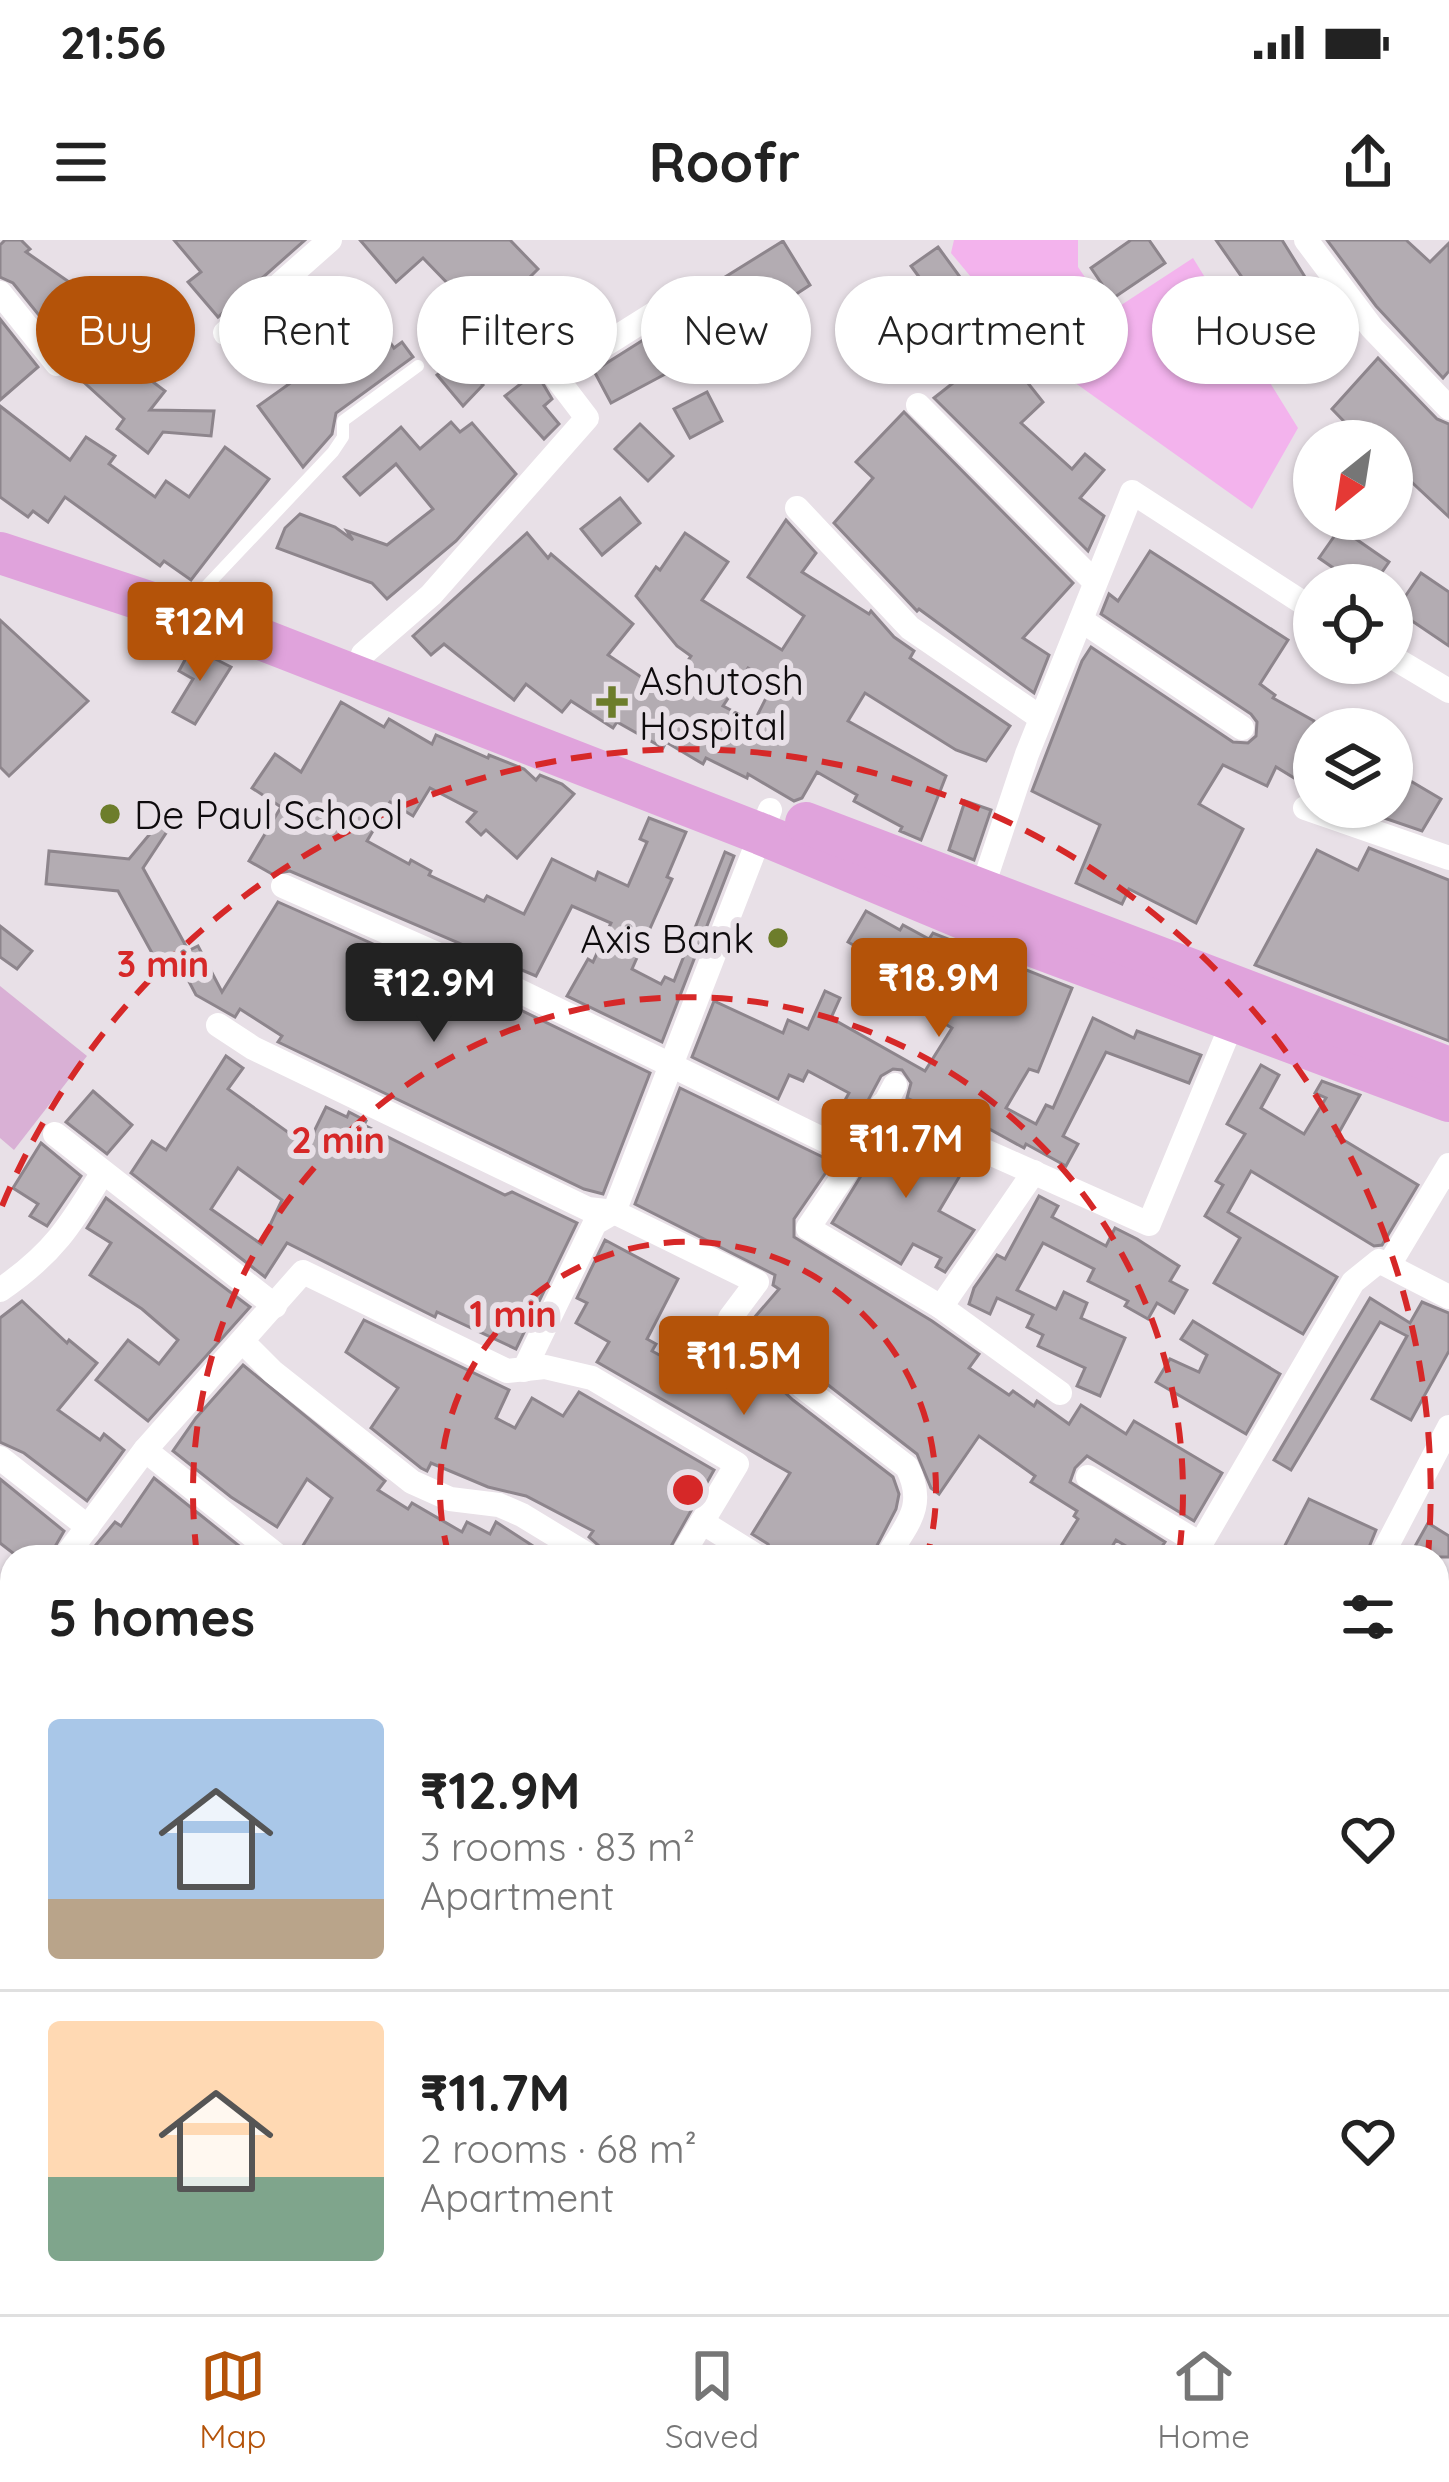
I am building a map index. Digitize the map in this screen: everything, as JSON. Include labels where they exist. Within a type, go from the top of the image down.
[{"type":"highway","points":[[0,525],[198,595],[262,628],[766,822],[982,889],[1449,1068]]},
{"type":"highway","points":[[0,553],[363,654],[766,822],[1003,935],[1449,1102]]},
{"type":"street","points":[[289,276],[330,240]]},
{"type":"street","points":[[1306,240],[1372,328],[1449,408]]},
{"type":"street","points":[[0,293],[36,338]]},
{"type":"street","points":[[363,654],[431,596],[587,418],[555,376],[641,322]]},
{"type":"street","points":[[918,405],[1094,581]]},
{"type":"street","points":[[982,889],[1041,718],[1132,492],[1293,596]]},
{"type":"street","points":[[797,508],[910,628],[1041,718]]},
{"type":"street","points":[[1081,620],[1242,728]]},
{"type":"street","points":[[1413,670],[1449,691]]},
{"type":"street","points":[[524,1370],[595,1223],[614,1212],[766,822]]},
{"type":"street","points":[[1363,828],[1449,858]]},
{"type":"street","points":[[283,886],[471,968],[857,1156]]},
{"type":"street","points":[[1060,1393],[941,1307],[808,1228],[857,1156],[889,1095],[1034,1172],[1149,1224],[1233,1021]]},
{"type":"street","points":[[218,1024],[253,1048],[589,1209],[614,1212],[758,1282],[730,1318],[803,1387],[908,1467],[917,1486],[915,1510],[894,1545]]},
{"type":"street","points":[[56,1134],[275,1306]]},
{"type":"street","points":[[1389,1265],[1449,1165]]},
{"type":"street","points":[[0,1290],[40,1263],[103,1172]]},
{"type":"street","points":[[941,1307],[1034,1172]]},
{"type":"street","points":[[1200,1545],[1353,1282],[1379,1262],[1449,1297]]},
{"type":"street","points":[[74,1545],[145,1450],[303,1272],[507,1371],[545,1367],[592,1378],[737,1464],[688,1545]]},
{"type":"street","points":[[243,1342],[273,1372],[412,1482],[450,1498],[499,1505],[571,1545]]},
{"type":"street","points":[[1387,1545],[1449,1427]]},
{"type":"street","points":[[145,1450],[264,1545]]},
{"type":"street","points":[[0,1458],[88,1526]]},
{"type":"street","points":[[1088,1477],[1188,1545]]},
{"type":"street","points":[[702,1522],[739,1545]]},
{"type":"lane","points":[[198,595],[333,452],[343,437],[343,421],[417,367]]},
{"type":"shaded area","points":[[954,240],[1078,240],[1078,267],[1084,276],[970,276],[951,253]]},
{"type":"shaded area","points":[[1193,258],[1204,276],[1166,276]]},
{"type":"shaded area","points":[[1152,285],[1152,384],[1271,384],[1293,420],[1293,437],[1252,509],[1077,384],[1128,384],[1128,301]]},
{"type":"shaded area","points":[[0,986],[87,1056],[14,1150],[0,1138]]},
{"type":"building","points":[[5,240],[21,240],[30,249],[26,252],[60,276],[36,276],[36,312],[13,283],[0,277],[0,245]]},
{"type":"building","points":[[174,240],[305,240],[264,276],[219,276],[218,317],[195,290],[195,277],[201,272]]},
{"type":"building","points":[[360,240],[510,240],[538,269],[531,276],[440,276],[423,258],[396,282]]},
{"type":"building","points":[[1131,240],[1149,240],[1165,263],[1128,288],[1128,276],[1096,276],[1091,268]]},
{"type":"building","points":[[1216,240],[1282,240],[1304,276],[1241,276]]},
{"type":"building","points":[[1327,240],[1406,240],[1430,262],[1449,243],[1449,371],[1443,378],[1376,306],[1359,276],[1354,276]]},
{"type":"building","points":[[783,241],[804,276],[727,276]]},
{"type":"building","points":[[938,247],[959,276],[918,276],[911,266]]},
{"type":"building","points":[[0,319],[36,369],[0,400]]},
{"type":"building","points":[[641,341],[641,384],[647,384],[611,403],[601,384],[617,384],[617,356]]},
{"type":"building","points":[[402,342],[413,357],[393,372],[393,347]]},
{"type":"building","points":[[1378,358],[1437,419],[1449,424],[1449,517],[1413,483],[1413,420],[1343,420],[1332,409]]},
{"type":"building","points":[[86,384],[156,384],[165,391],[150,410],[214,411],[211,436],[163,432],[148,453],[117,429],[124,419]]},
{"type":"building","points":[[289,384],[376,384],[336,413],[332,434],[303,467],[258,406]]},
{"type":"building","points":[[445,384],[482,384],[483,385],[463,406]]},
{"type":"building","points":[[520,384],[543,384],[552,399],[544,406],[559,424],[544,439],[505,396]]},
{"type":"building","points":[[952,384],[1029,384],[1043,402],[1021,423],[1072,469],[1085,454],[1104,470],[1080,498],[1104,516],[1088,551],[934,398]]},
{"type":"building","points":[[707,392],[722,421],[690,438],[674,409]]},
{"type":"building","points":[[0,406],[70,460],[86,437],[115,456],[109,464],[155,497],[166,481],[189,497],[225,447],[269,479],[191,580],[164,561],[160,566],[65,497],[48,522],[33,511],[28,517],[0,497]]},
{"type":"building","points":[[904,412],[1073,583],[1023,638],[1049,655],[1034,693],[917,611],[834,523],[873,478],[856,462]]},
{"type":"building","points":[[451,422],[460,432],[472,423],[516,474],[456,541],[387,599],[372,583],[277,548],[285,528],[300,514],[335,527],[353,540],[347,531],[387,545],[433,509],[396,464],[360,495],[344,477],[401,427],[420,449]]},
{"type":"building","points":[[640,424],[673,456],[648,481],[615,449]]},
{"type":"building","points":[[620,498],[640,523],[602,555],[581,529]]},
{"type":"building","points":[[786,520],[816,553],[802,572],[871,611],[914,651],[910,658],[1010,726],[986,761],[956,750],[865,693],[848,721],[946,776],[921,840],[854,801],[857,795],[817,772],[802,798],[794,801],[748,774],[747,778],[706,758],[703,764],[617,722],[613,728],[571,701],[562,712],[526,684],[514,700],[444,644],[431,655],[413,636],[527,533],[548,558],[551,554],[633,624],[608,655],[665,693],[691,656],[636,596],[656,567],[660,570],[685,533],[728,562],[702,600],[782,650],[804,616],[748,577]],"holes":[[[748,668],[773,684],[754,722],[723,706]]]},
{"type":"building","points":[[1332,540],[1357,540],[1389,562],[1328,564],[1319,558]]},
{"type":"building","points":[[1150,551],[1288,640],[1260,684],[1293,709],[1293,777],[1276,767],[1267,786],[1223,765],[1199,804],[1243,829],[1196,923],[1129,889],[1122,904],[1076,883],[1100,825],[1032,791],[1091,647],[1233,742],[1248,743],[1256,736],[1257,722],[1251,714],[1101,614],[1109,594],[1118,601]]},
{"type":"building","points":[[1421,573],[1449,592],[1449,646],[1413,622],[1413,585]]},
{"type":"building","points":[[0,620],[88,701],[9,776],[0,767]]},
{"type":"building","points":[[192,647],[231,667],[195,724],[173,712],[193,679],[179,671]]},
{"type":"building","points":[[341,702],[384,727],[389,719],[432,744],[436,735],[524,769],[536,780],[540,775],[562,784],[574,794],[517,858],[486,830],[481,835],[467,822],[476,812],[430,788],[413,816],[390,802],[367,841],[484,901],[487,896],[524,914],[552,859],[595,880],[598,872],[628,886],[647,842],[640,839],[649,818],[686,832],[667,877],[672,879],[632,969],[661,984],[665,977],[674,981],[725,852],[734,856],[662,1042],[567,996],[588,959],[593,962],[611,923],[572,906],[536,976],[290,871],[272,874],[249,861],[281,807],[252,788],[275,754],[301,772]]},
{"type":"building","points":[[1413,782],[1441,799],[1422,831],[1413,828]]},
{"type":"building","points":[[965,801],[991,810],[974,860],[949,850]]},
{"type":"building","points":[[159,823],[168,830],[143,868],[187,948],[158,964],[118,891],[46,884],[49,851],[129,859]]},
{"type":"building","points":[[1369,848],[1449,880],[1449,1041],[1255,965],[1317,850],[1358,870]]},
{"type":"building","points":[[278,902],[500,1000],[650,1073],[603,1194],[278,1042],[282,1036],[240,1009],[235,1017],[196,995],[176,957],[198,946],[222,992]]},
{"type":"building","points":[[866,911],[900,930],[903,925],[929,939],[933,933],[1072,988],[1038,1072],[1029,1069],[1006,1108],[1036,1124],[1046,1105],[1053,1108],[1093,1018],[1134,1038],[1137,1031],[1201,1055],[1189,1083],[1106,1052],[1063,1136],[1078,1144],[1066,1166],[953,1109],[949,1117],[907,1098],[911,1083],[902,1070],[881,1076],[850,1134],[831,1125],[849,1093],[808,1071],[803,1081],[789,1075],[778,1099],[692,1057],[714,1001],[783,1033],[788,1020],[808,1029],[825,991],[840,998],[831,1018],[925,1071],[952,1028],[872,981],[883,962],[848,942]]},
{"type":"building","points":[[0,926],[32,951],[17,969],[0,957]]},
{"type":"building","points":[[226,1056],[243,1068],[228,1089],[307,1146],[326,1107],[347,1117],[349,1112],[366,1121],[364,1125],[505,1195],[512,1192],[577,1223],[516,1349],[437,1312],[435,1317],[287,1243],[265,1277],[131,1173],[152,1141],[166,1150]],"holes":[[[238,1168],[282,1200],[261,1244],[211,1209]]]},
{"type":"building","points":[[1261,1065],[1279,1075],[1261,1108],[1304,1134],[1326,1098],[1315,1093],[1322,1081],[1360,1095],[1337,1136],[1418,1185],[1382,1245],[1374,1246],[1251,1171],[1228,1212],[1337,1277],[1303,1334],[1214,1283],[1240,1238],[1205,1216],[1223,1185],[1216,1181],[1245,1134],[1227,1124]]},
{"type":"building","points":[[680,1088],[833,1162],[794,1219],[794,1237],[979,1354],[969,1368],[1009,1395],[1013,1391],[1034,1406],[1037,1401],[1069,1424],[1081,1405],[1126,1434],[1134,1421],[1222,1473],[1194,1521],[1087,1456],[1075,1468],[1070,1482],[1165,1542],[1163,1545],[1124,1545],[1116,1540],[1113,1545],[1062,1545],[1078,1519],[1077,1511],[1031,1482],[1035,1476],[979,1436],[939,1494],[931,1488],[917,1454],[814,1374],[754,1318],[779,1289],[773,1285],[775,1275],[635,1204]]},
{"type":"building","points":[[93,1091],[132,1125],[107,1154],[66,1122]]},
{"type":"building","points":[[891,1127],[968,1162],[939,1211],[974,1230],[945,1272],[936,1267],[941,1258],[913,1244],[901,1264],[832,1223]]},
{"type":"building","points":[[41,1143],[81,1176],[47,1226],[30,1216],[38,1204],[13,1188]]},
{"type":"building","points":[[1039,1196],[1058,1206],[1052,1217],[1106,1246],[1115,1228],[1137,1239],[1179,1266],[1170,1281],[1187,1290],[1174,1313],[1157,1303],[1148,1319],[1125,1306],[1128,1301],[1088,1281],[1094,1269],[1043,1243],[1017,1290],[1056,1309],[1064,1292],[1087,1303],[1081,1318],[1125,1338],[1100,1396],[1077,1386],[1085,1368],[1038,1346],[1043,1335],[1027,1327],[1033,1315],[997,1298],[990,1314],[969,1304],[997,1255],[1005,1259]]},
{"type":"building","points":[[106,1198],[250,1307],[148,1421],[96,1380],[128,1340],[159,1364],[178,1340],[90,1275],[111,1243],[87,1228]]},
{"type":"building","points":[[605,1240],[678,1279],[647,1339],[656,1344],[652,1351],[698,1376],[728,1339],[793,1400],[893,1477],[899,1494],[896,1509],[877,1545],[768,1545],[752,1534],[790,1473],[597,1362],[609,1342],[576,1323],[587,1303],[577,1298]]},
{"type":"building","points":[[1370,1298],[1410,1323],[1422,1302],[1449,1313],[1449,1351],[1411,1420],[1372,1399],[1407,1336],[1380,1322],[1291,1470],[1274,1460]]},
{"type":"building","points":[[22,1301],[67,1343],[69,1340],[97,1363],[58,1410],[100,1440],[104,1434],[124,1450],[87,1501],[24,1453],[0,1442],[0,1318]]},
{"type":"building","points":[[364,1320],[509,1390],[496,1418],[515,1428],[532,1398],[563,1416],[579,1392],[714,1470],[672,1545],[598,1545],[589,1537],[593,1531],[526,1496],[488,1487],[431,1463],[427,1471],[421,1468],[371,1428],[398,1388],[346,1352]]},
{"type":"building","points":[[1193,1321],[1280,1374],[1246,1434],[1156,1382],[1170,1359],[1199,1372],[1207,1355],[1181,1339]]},
{"type":"building","points":[[243,1365],[385,1481],[378,1490],[408,1509],[412,1503],[462,1532],[467,1522],[490,1534],[496,1522],[531,1545],[303,1545],[332,1498],[307,1479],[277,1527],[173,1451]]},
{"type":"building","points":[[154,1478],[238,1545],[96,1545],[115,1522],[121,1526]]},
{"type":"building","points":[[0,1479],[64,1531],[56,1545],[0,1543]]},
{"type":"building","points":[[1309,1499],[1376,1530],[1370,1545],[1285,1545]]},
{"type":"building","points":[[1428,1523],[1449,1536],[1449,1545],[1416,1545]]},
{"type":"place","name":"Ashutosh Hospital","points":[[612,702]]},
{"type":"place","name":"De Paul School","points":[[110,814]]},
{"type":"place","name":"Axis Bank","points":[[778,938]]}]
